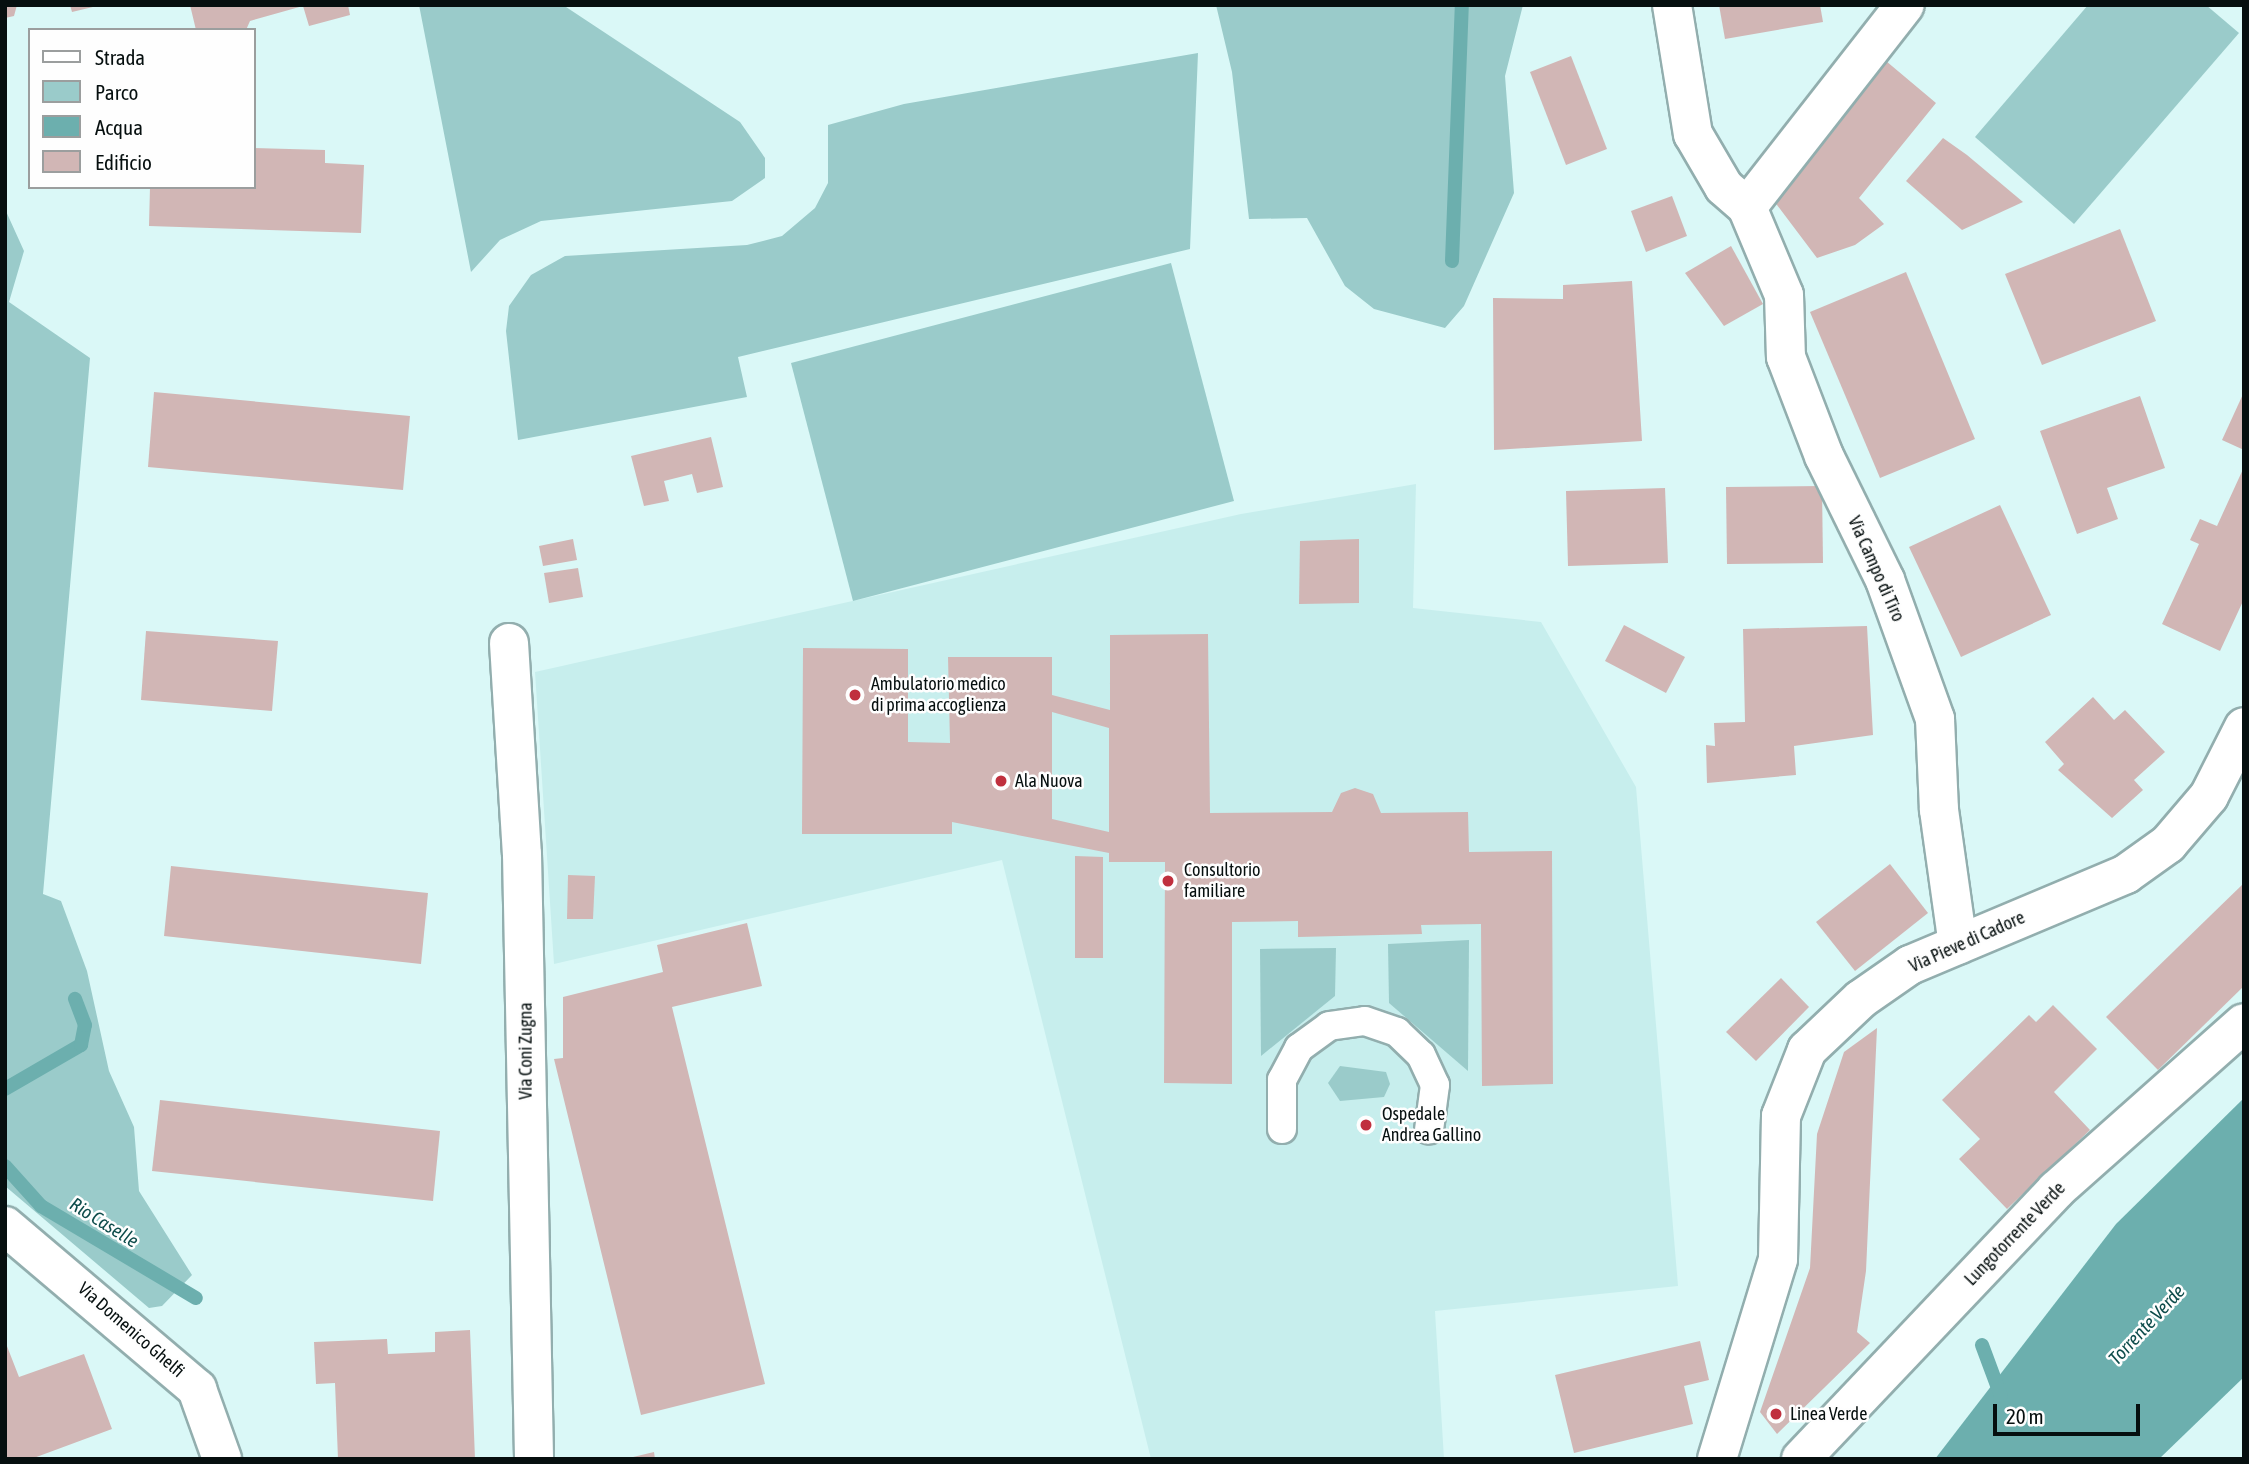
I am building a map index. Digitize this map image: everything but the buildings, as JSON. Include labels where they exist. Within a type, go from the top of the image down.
[{"type":"street","name":"Via Campo di Tiro","points":[[1672,5],[1693,134],[1724,187],[1747,207],[1784,295],[1786,357],[1824,456],[1885,580],[1935,719],[1938,810],[1958,945]]},
{"type":"street","points":[[1747,207],[1905,5]]},
{"type":"street","name":"Via Coni Zugna","points":[[509,643],[523,854],[534,1459]]},
{"type":"street","name":"Via Pieve di Cadore","points":[[1717,1459],[1778,1259],[1781,1116],[1807,1050],[1861,999],[1910,965],[2126,874],[2168,844],[2209,796],[2244,727]]},
{"type":"street","points":[[1282,1129],[1282,1080],[1299,1048],[1329,1026],[1366,1021],[1397,1032],[1421,1055],[1435,1085],[1429,1130]]},
{"type":"street","name":"Lungotorrente Verde","points":[[1801,1459],[2056,1190],[2244,1023]]},
{"type":"street","name":"Via Domenico Ghelfi","points":[[5,1226],[197,1389],[222,1459]]},
{"type":"shaded area","name":"Ospedale Andrea Gallino","points":[[1416,484],[1413,608],[1541,622],[1636,787],[1678,1286],[1435,1311],[1444,1459],[1151,1459],[1002,860],[554,964],[535,672],[1241,514]]},
{"type":"green space","points":[[419,5],[563,5],[740,122],[765,158],[765,178],[732,201],[541,221],[500,240],[471,272]]},
{"type":"green space","points":[[1216,5],[1523,5],[1505,76],[1514,193],[1464,306],[1445,328],[1374,309],[1345,286],[1307,218],[1249,219],[1232,72]]},
{"type":"green space","points":[[2088,5],[2206,5],[2239,33],[2074,224],[1975,137]]},
{"type":"green space","points":[[1198,53],[1190,249],[738,357],[747,397],[518,440],[506,331],[509,306],[531,275],[565,256],[747,245],[782,236],[815,208],[828,183],[828,125],[904,104]]},
{"type":"green space","points":[[5,209],[24,251],[9,302],[90,358],[43,894],[61,901],[87,971],[109,1071],[134,1127],[139,1191],[192,1275],[162,1306],[149,1308],[5,1186]]},
{"type":"green space","points":[[1171,263],[1234,501],[853,601],[791,363]]},
{"type":"green space","points":[[1469,940],[1468,1071],[1389,1003],[1388,944]]},
{"type":"green space","points":[[1336,948],[1335,996],[1261,1056],[1260,949]]},
{"type":"green space","points":[[1340,1066],[1386,1072],[1390,1084],[1384,1097],[1340,1101],[1328,1083]]},
{"type":"water","name":"Torrente Verde","points":[[2244,1098],[2244,1377],[2159,1459],[1935,1459],[2116,1224]]},
{"type":"waterway","points":[[1452,261],[1462,5]]},
{"type":"waterway","name":"Rio Caselle","points":[[5,1089],[81,1045],[85,1025],[75,999]]},
{"type":"waterway","name":"Rio Caselle","points":[[5,1166],[41,1206],[196,1298]]},
{"type":"waterway","points":[[1982,1345],[2001,1396]]},
{"type":"place","name":"Ambulatorio medico di prima accoglienza","points":[[855,695]]},
{"type":"place","name":"Ala Nuova","points":[[1001,781]]},
{"type":"place","name":"Consultorio familiare","points":[[1168,881]]},
{"type":"place","name":"Ospedale Andrea Gallino","points":[[1366,1125]]},
{"type":"place","name":"Linea Verde","points":[[1776,1414]]}]
